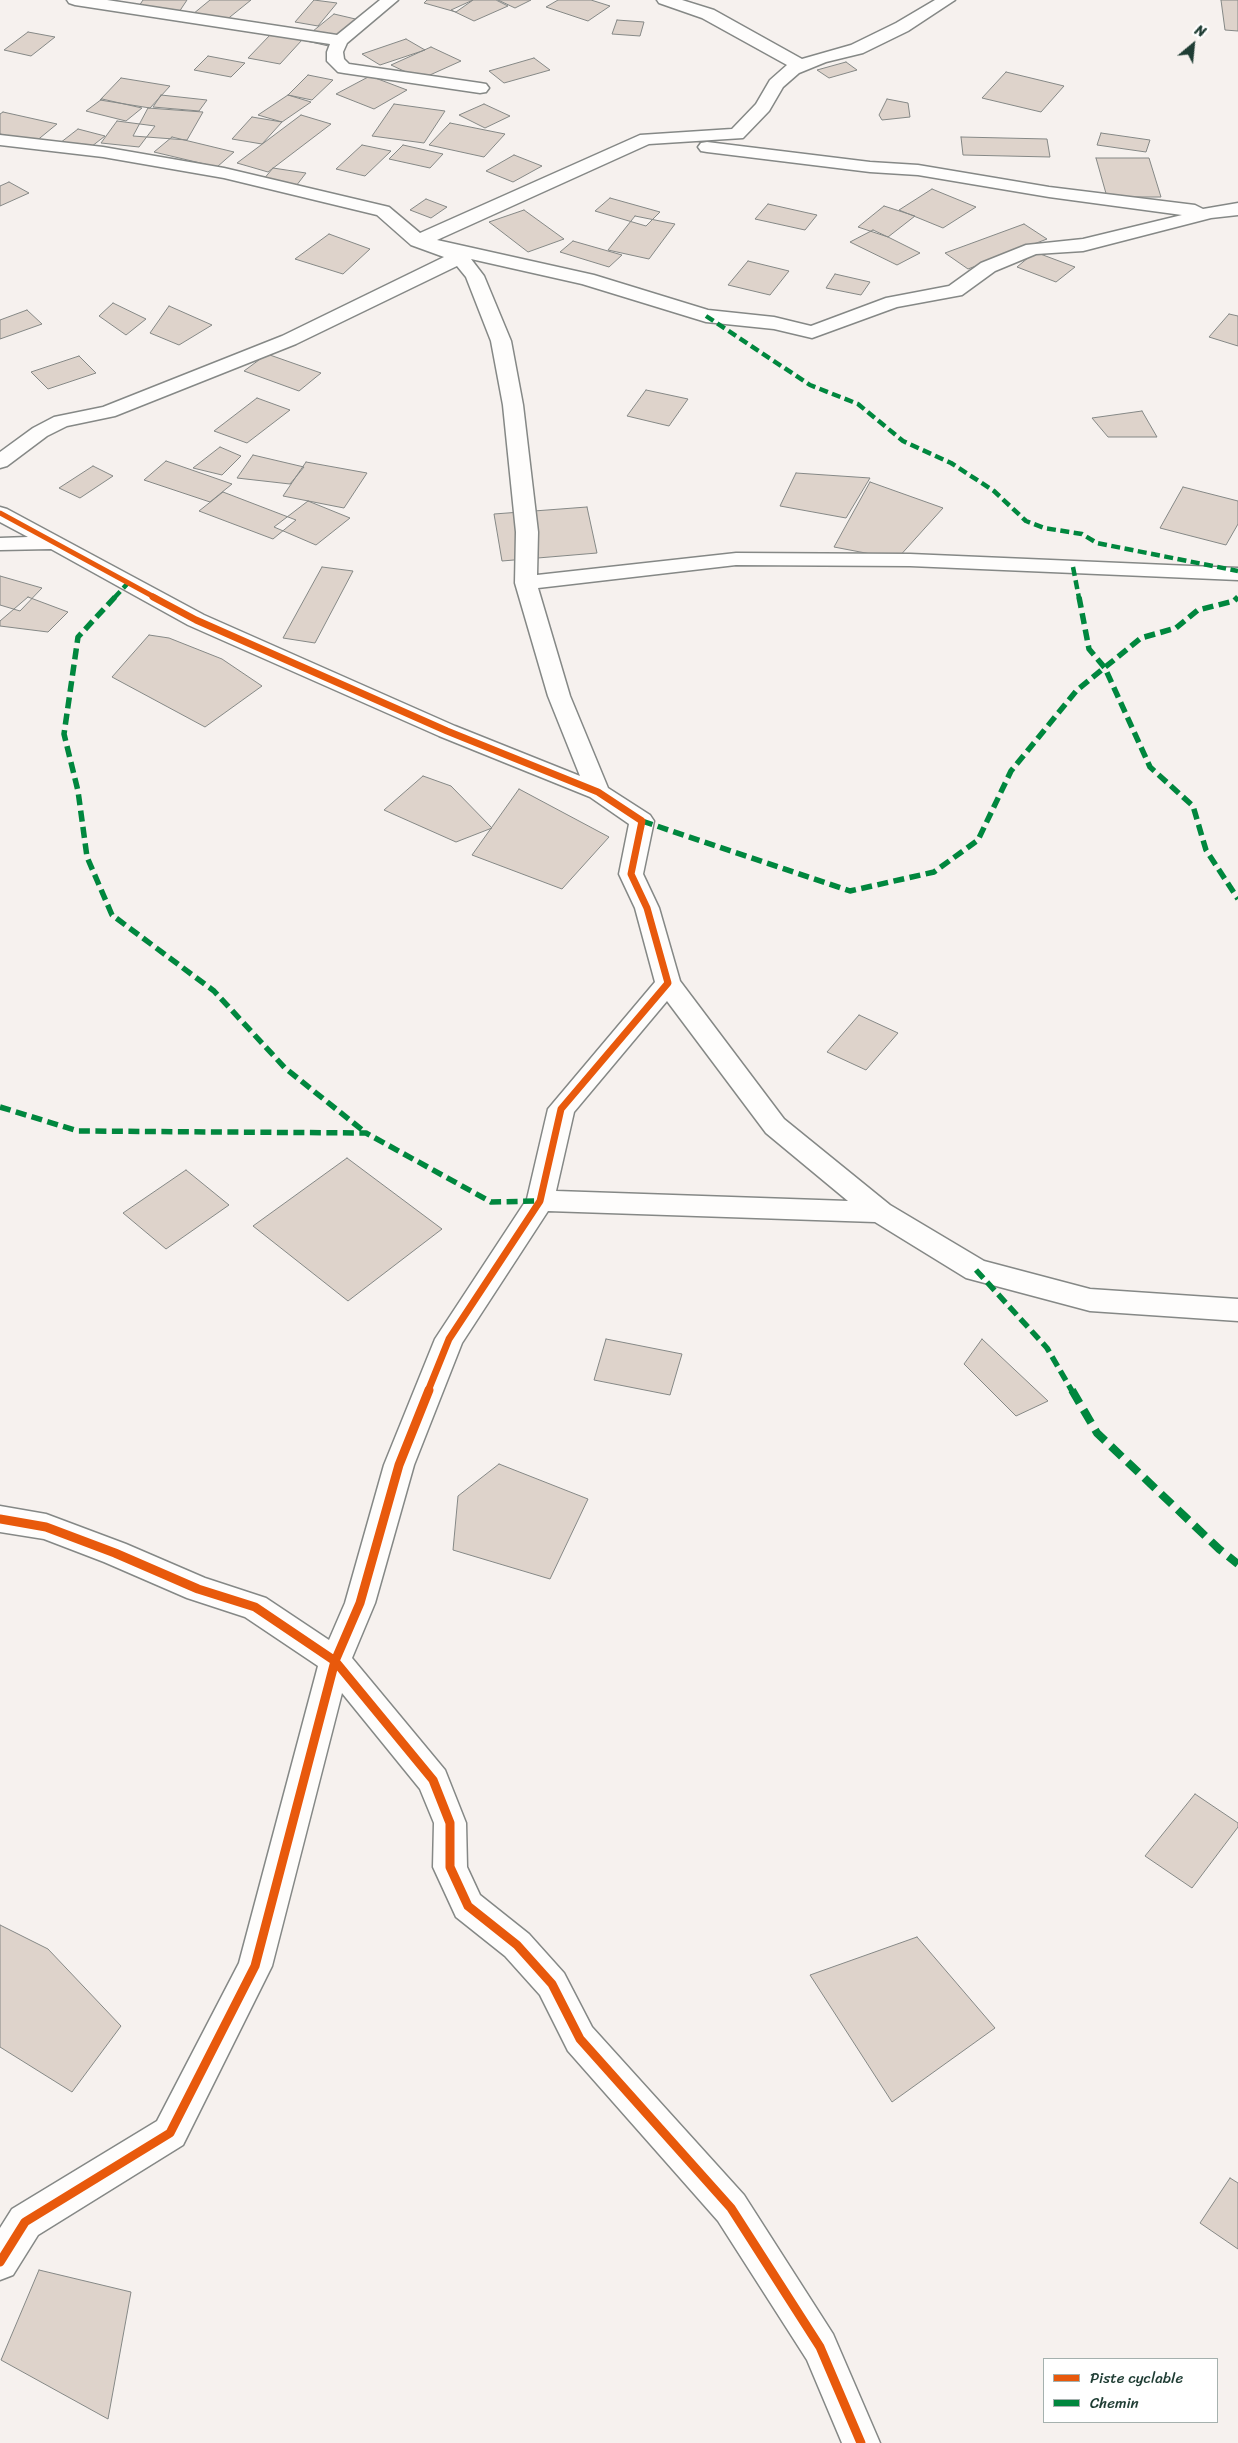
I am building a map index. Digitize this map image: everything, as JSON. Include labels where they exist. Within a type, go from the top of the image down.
[{"type":"street","points":[[75,0],[340,41]]},
{"type":"street","points":[[390,0],[340,41],[336,52],[336,61],[344,68],[480,88]]},
{"type":"street","points":[[665,0],[708,14],[802,66]]},
{"type":"street","points":[[418,241],[646,140],[737,134],[763,107],[776,84],[793,69],[856,49],[902,27],[947,0]]},
{"type":"street","points":[[0,140],[104,152],[224,173],[383,211],[418,241],[460,257],[475,276],[501,340],[513,404],[526,522],[526,583],[559,696],[598,792]]},
{"type":"street","points":[[646,140],[870,167],[918,170],[1049,192],[1211,213]]},
{"type":"street","points":[[418,241],[587,279],[706,316],[774,323],[812,332],[893,302],[955,292],[988,267],[1033,249],[1083,245],[1211,213],[1238,209]]},
{"type":"street","points":[[0,462],[40,432],[61,421],[108,412],[289,340],[460,257]]},
{"type":"street","points":[[0,513],[196,620],[447,731],[598,792],[642,821],[631,874],[647,908],[668,983],[775,1126],[880,1212],[976,1270],[1090,1300],[1238,1310]]},
{"type":"street","points":[[0,544],[52,543]]},
{"type":"street","points":[[526,583],[736,559],[910,560],[1238,574]]},
{"type":"street","points":[[0,2262],[24,2222],[170,2133],[254,1966],[288,1845],[295,1806],[335,1661],[360,1603],[399,1465],[449,1339],[540,1201],[562,1109],[668,983]]},
{"type":"street","points":[[540,1201],[880,1212]]},
{"type":"street","points":[[0,1519],[46,1526],[198,1589],[255,1607],[335,1661],[433,1780],[450,1823],[450,1867],[468,1906],[516,1945],[552,1984],[580,2039],[731,2208],[820,2347],[861,2443]]},
{"type":"building","points":[[143,0],[187,0],[177,15],[135,12]]},
{"type":"building","points":[[210,0],[251,0],[225,21],[193,14]]},
{"type":"building","points":[[314,0],[337,3],[318,26],[295,22]]},
{"type":"building","points":[[427,0],[473,0],[456,12],[424,3]]},
{"type":"building","points":[[473,0],[496,0],[508,6],[474,21],[451,10]]},
{"type":"building","points":[[498,0],[531,0],[515,8]]},
{"type":"building","points":[[558,0],[591,0],[610,6],[588,21],[546,7]]},
{"type":"building","points":[[1221,0],[1238,0],[1238,31],[1225,30]]},
{"type":"building","points":[[334,14],[364,21],[333,47],[302,40]]},
{"type":"building","points":[[617,20],[644,22],[640,36],[612,34]]},
{"type":"building","points":[[28,32],[55,37],[31,56],[4,50]]},
{"type":"building","points":[[271,34],[302,40],[280,64],[248,58]]},
{"type":"building","points":[[406,39],[425,50],[380,65],[362,54]]},
{"type":"building","points":[[431,47],[461,61],[421,79],[391,65]]},
{"type":"building","points":[[208,56],[245,63],[231,77],[194,70]]},
{"type":"building","points":[[534,58],[550,70],[504,83],[489,71]]},
{"type":"building","points":[[846,62],[857,70],[829,78],[817,70]]},
{"type":"building","points":[[1006,72],[1064,86],[1041,112],[982,98]]},
{"type":"building","points":[[308,75],[333,80],[312,100],[288,95]]},
{"type":"building","points":[[370,76],[407,90],[374,109],[336,94]]},
{"type":"building","points":[[121,78],[170,86],[150,108],[100,100]]},
{"type":"building","points":[[161,95],[207,100],[199,111],[153,107]]},
{"type":"building","points":[[288,95],[311,102],[282,122],[258,115]]},
{"type":"building","points":[[102,99],[142,108],[126,121],[86,111]]},
{"type":"building","points":[[887,99],[908,103],[910,117],[882,120],[879,115]]},
{"type":"building","points":[[394,104],[445,111],[424,143],[372,136]]},
{"type":"building","points":[[484,104],[510,116],[485,128],[459,115]]},
{"type":"building","points":[[148,108],[203,112],[187,140],[133,136]]},
{"type":"building","points":[[3,112],[57,124],[35,142],[0,134],[0,114]]},
{"type":"building","points":[[301,115],[331,124],[268,172],[237,163]]},
{"type":"building","points":[[252,117],[282,122],[262,144],[232,139]]},
{"type":"building","points":[[117,121],[155,126],[139,147],[101,143]]},
{"type":"building","points":[[450,123],[505,134],[484,157],[429,145]]},
{"type":"building","points":[[78,129],[105,136],[87,150],[60,143]]},
{"type":"building","points":[[1101,133],[1150,140],[1146,152],[1097,145]]},
{"type":"building","points":[[172,137],[234,152],[217,167],[154,152]]},
{"type":"building","points":[[961,137],[1047,139],[1050,157],[963,155]]},
{"type":"building","points":[[362,145],[391,151],[365,176],[336,169]]},
{"type":"building","points":[[403,145],[443,154],[430,168],[389,159]]},
{"type":"building","points":[[514,155],[542,166],[513,182],[486,171]]},
{"type":"building","points":[[1096,158],[1149,158],[1161,197],[1107,197]]},
{"type":"building","points":[[273,168],[306,173],[296,186],[263,180]]},
{"type":"building","points":[[9,182],[29,193],[0,206],[0,186]]},
{"type":"building","points":[[932,189],[976,207],[943,228],[899,210]]},
{"type":"building","points":[[610,198],[660,212],[646,226],[595,211]]},
{"type":"building","points":[[426,199],[447,207],[431,218],[410,210]]},
{"type":"building","points":[[768,204],[817,215],[805,230],[755,219]]},
{"type":"building","points":[[884,206],[915,216],[888,237],[858,227]]},
{"type":"building","points":[[524,210],[564,239],[528,252],[489,222]]},
{"type":"building","points":[[635,216],[675,224],[649,259],[608,250]]},
{"type":"building","points":[[1024,224],[1047,239],[968,269],[945,253]]},
{"type":"building","points":[[873,230],[920,253],[897,265],[850,242]]},
{"type":"building","points":[[329,234],[370,249],[343,274],[295,259]]},
{"type":"building","points":[[573,241],[622,255],[609,267],[560,252]]},
{"type":"building","points":[[1035,252],[1075,267],[1056,282],[1017,267]]},
{"type":"building","points":[[748,261],[789,271],[770,295],[728,285]]},
{"type":"building","points":[[835,274],[870,282],[861,295],[826,288]]},
{"type":"building","points":[[113,303],[146,319],[126,335],[99,316]]},
{"type":"building","points":[[169,306],[212,325],[179,345],[150,333]]},
{"type":"building","points":[[27,310],[42,324],[0,339],[0,320]]},
{"type":"building","points":[[1229,314],[1238,316],[1238,346],[1209,337]]},
{"type":"building","points":[[267,354],[321,373],[299,391],[244,371]]},
{"type":"building","points":[[79,356],[96,373],[48,389],[31,372]]},
{"type":"building","points":[[646,390],[688,399],[669,426],[627,416]]},
{"type":"building","points":[[257,398],[290,410],[247,443],[214,431]]},
{"type":"building","points":[[1142,411],[1157,437],[1108,437],[1092,418]]},
{"type":"building","points":[[220,447],[241,456],[222,475],[193,468]]},
{"type":"building","points":[[253,455],[304,467],[290,484],[237,478]]},
{"type":"building","points":[[166,461],[232,484],[210,502],[144,480]]},
{"type":"building","points":[[306,462],[367,473],[344,508],[283,496]]},
{"type":"building","points":[[93,466],[113,476],[80,498],[59,488]]},
{"type":"building","points":[[796,473],[870,478],[846,518],[780,506]]},
{"type":"building","points":[[870,482],[943,508],[897,559],[834,547]]},
{"type":"building","points":[[1183,487],[1238,501],[1238,524],[1226,545],[1160,528]]},
{"type":"building","points":[[223,492],[296,520],[273,539],[199,511]]},
{"type":"building","points":[[308,501],[350,518],[316,545],[274,527]]},
{"type":"building","points":[[587,507],[597,553],[502,561],[494,514]]},
{"type":"building","points":[[322,567],[353,571],[315,643],[283,638]]},
{"type":"building","points":[[0,576],[42,588],[20,611],[0,605]]},
{"type":"building","points":[[28,597],[68,612],[48,632],[0,626],[0,621]]},
{"type":"building","points":[[149,635],[169,638],[222,659],[262,686],[205,727],[112,677]]},
{"type":"building","points":[[423,776],[451,786],[492,828],[456,842],[384,810]]},
{"type":"building","points":[[519,789],[609,837],[562,889],[472,855]]},
{"type":"building","points":[[859,1015],[898,1033],[866,1070],[827,1052]]},
{"type":"building","points":[[347,1158],[442,1229],[348,1301],[253,1226]]},
{"type":"building","points":[[186,1170],[229,1205],[166,1249],[123,1213]]},
{"type":"building","points":[[606,1339],[682,1354],[670,1395],[594,1380]]},
{"type":"building","points":[[982,1339],[1048,1401],[1016,1416],[964,1364]]},
{"type":"building","points":[[499,1464],[588,1499],[550,1579],[453,1550],[458,1496]]},
{"type":"building","points":[[1195,1794],[1238,1823],[1238,1827],[1192,1888],[1145,1856]]},
{"type":"building","points":[[0,1925],[48,1949],[121,2026],[72,2092],[0,2047]]},
{"type":"building","points":[[917,1937],[995,2028],[892,2102],[810,1975]]},
{"type":"building","points":[[1230,2178],[1238,2183],[1238,2249],[1200,2223]]},
{"type":"building","points":[[39,2270],[131,2292],[108,2419],[1,2360]]},
{"type":"marked path","points":[[706,316],[810,385],[858,404],[903,441],[951,463],[994,491],[1026,521],[1044,528],[1082,534],[1097,543],[1238,571]]},
{"type":"marked path","points":[[1073,567],[1089,649],[1105,668],[1150,767],[1193,806],[1206,850],[1238,899]]},
{"type":"marked path","points":[[129,582],[78,637],[64,734],[78,791],[87,857],[112,915],[214,991],[285,1068],[366,1133]]},
{"type":"marked path","points":[[642,821],[850,891],[934,872],[978,840],[1011,771],[1077,690],[1141,638],[1176,628],[1198,610],[1234,601],[1238,597]]},
{"type":"marked path","points":[[0,1107],[78,1131],[366,1133],[491,1202],[540,1201]]},
{"type":"marked path","points":[[976,1270],[1047,1348],[1097,1433],[1219,1549],[1238,1564]]},
{"type":"cycle path","points":[[0,513],[196,620],[447,731],[598,792],[642,821],[631,874],[647,908],[668,983],[561,1109],[540,1201],[449,1339],[399,1465],[360,1603],[335,1661],[295,1807],[287,1845],[255,1966],[170,2133],[25,2222],[0,2262]]},
{"type":"cycle path","points":[[0,1519],[46,1527],[115,1553],[198,1589],[255,1607],[335,1661],[433,1780],[450,1823],[450,1867],[468,1906],[517,1945],[552,1984],[580,2039],[731,2208],[820,2347],[861,2443]]}]
